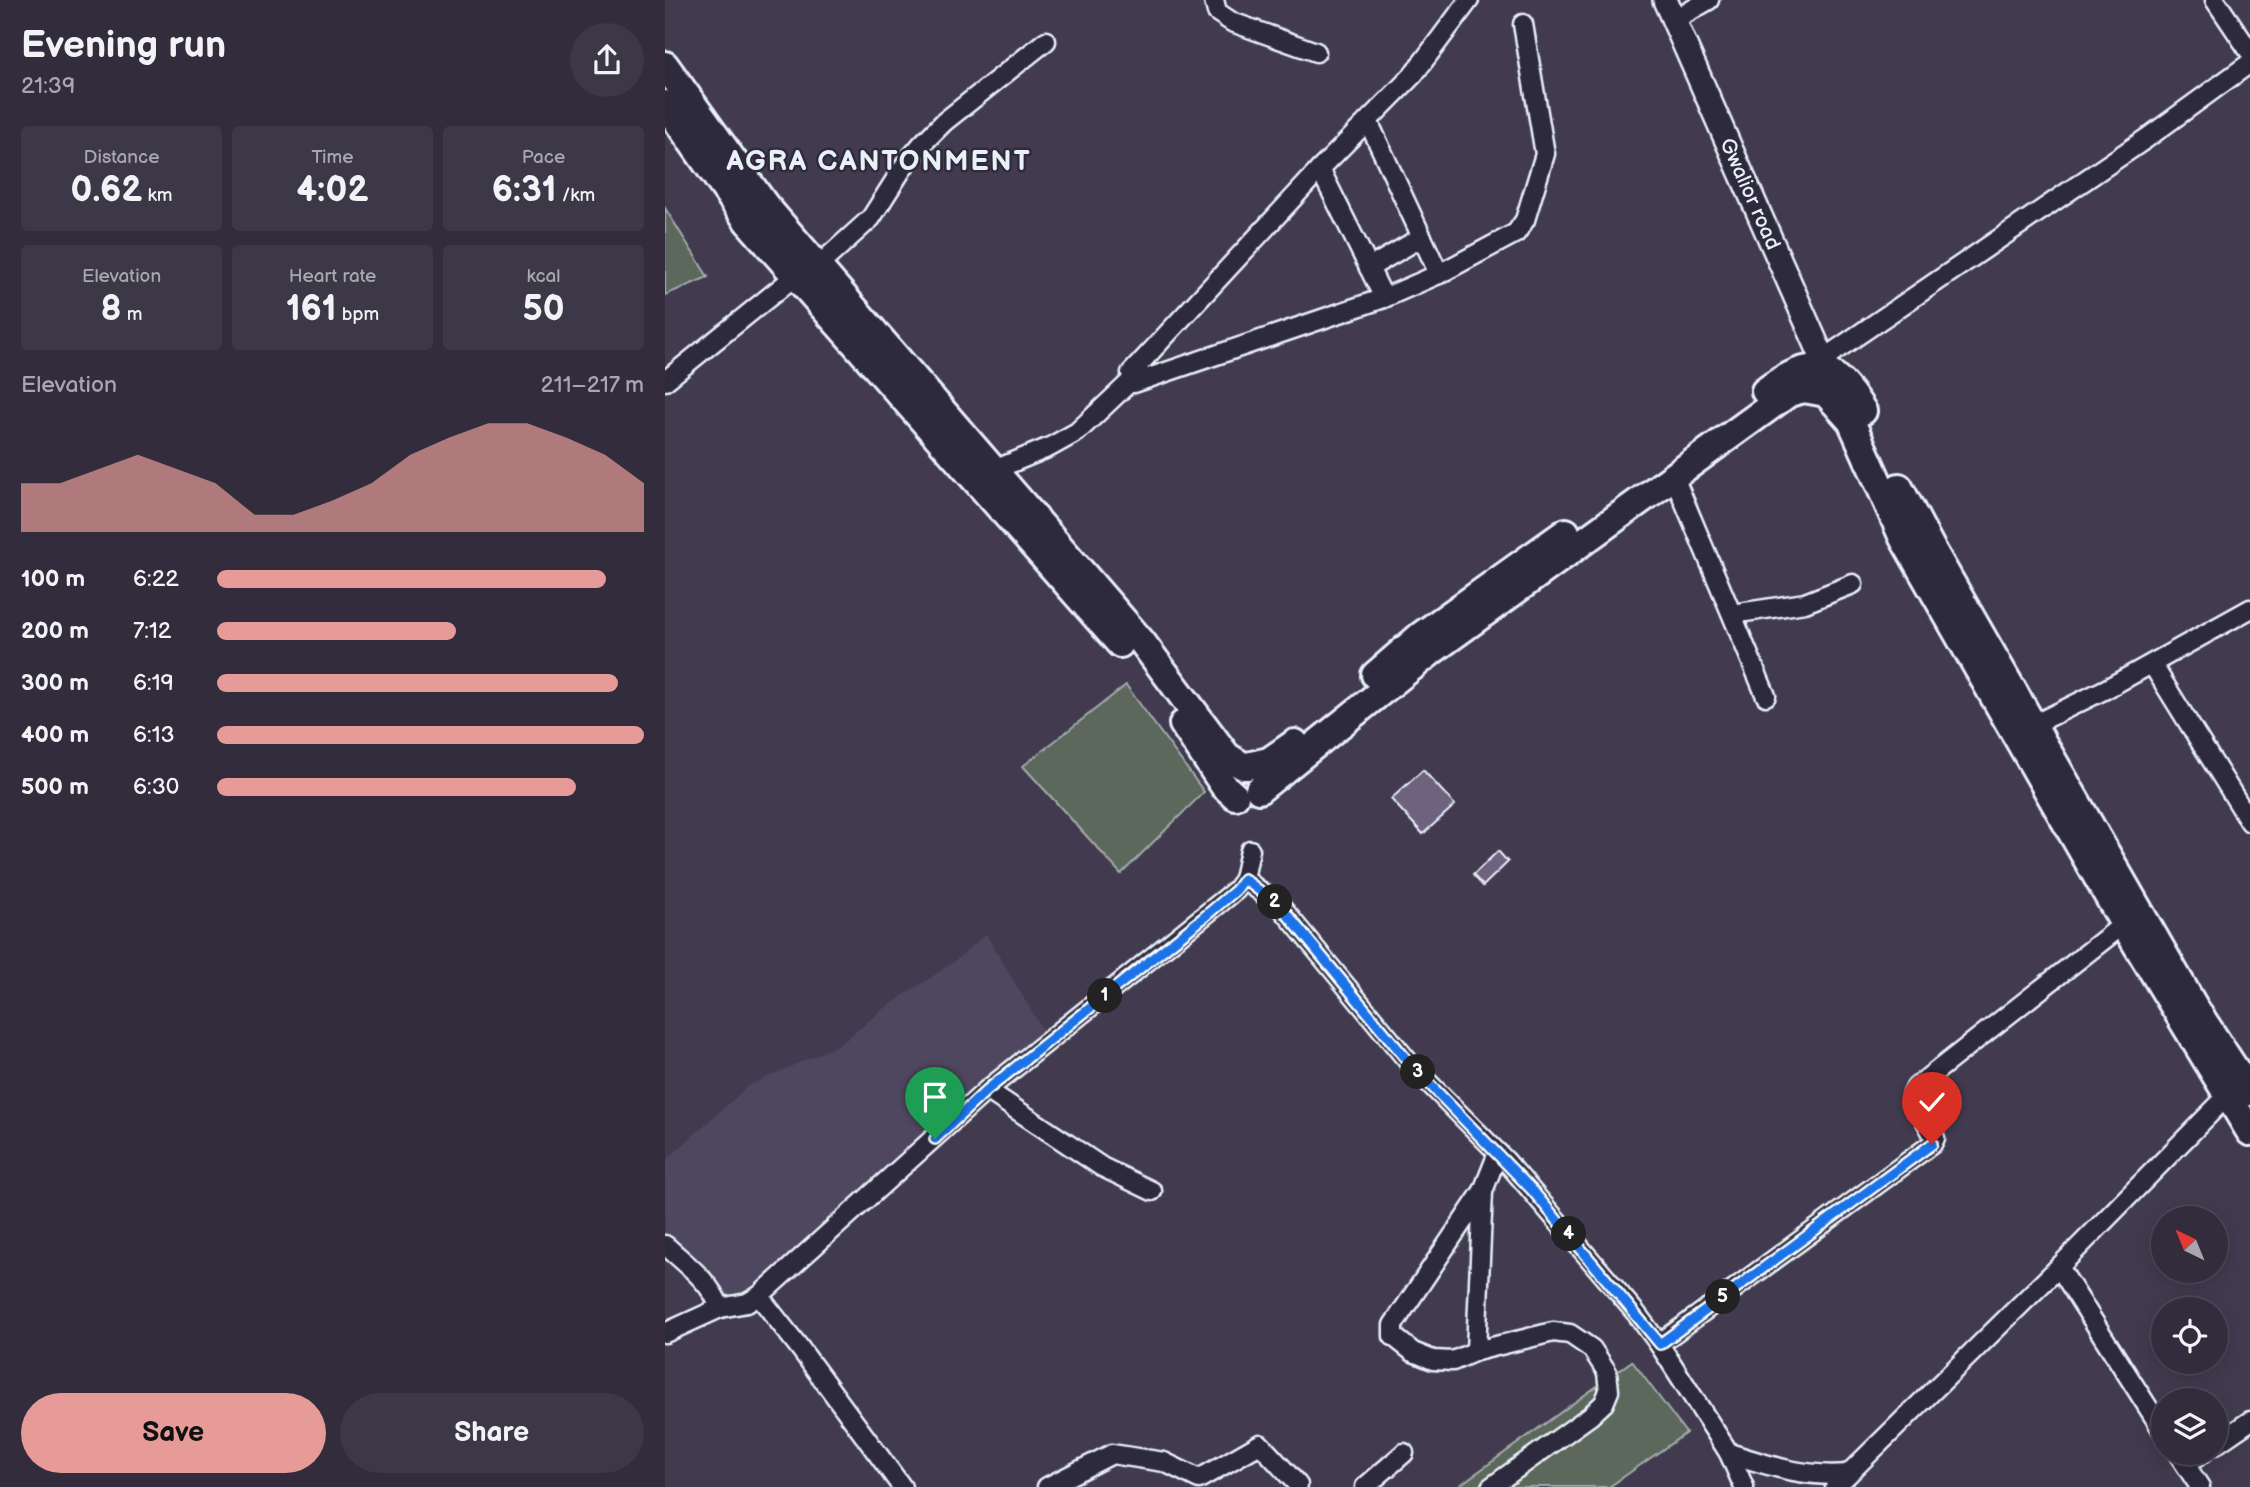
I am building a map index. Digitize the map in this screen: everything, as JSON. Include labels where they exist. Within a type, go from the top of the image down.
[{"type":"highway","points":[[665,65],[765,205],[805,272],[1127,651],[1168,703],[1224,786],[1247,793]]},
{"type":"highway","points":[[665,104],[748,222],[805,272],[994,470],[1142,642],[1227,756],[1259,775],[1247,793]]},
{"type":"highway","points":[[1245,766],[1279,756],[1420,636],[1786,376],[1800,369],[1821,372],[1837,378],[1865,414],[1909,510],[2242,1086],[2250,1132]]},
{"type":"highway","points":[[1247,793],[1432,651],[1789,393],[1804,389],[1821,372]]},
{"type":"highway","points":[[1821,372],[1833,399],[1851,421],[1903,538],[2124,924],[2242,1086]]},
{"type":"main road","name":"Gwalior road","points":[[1670,10],[1821,372]]},
{"type":"street","points":[[1214,0],[1217,12],[1232,22],[1316,52]]},
{"type":"street","points":[[1469,0],[1431,54],[1131,373],[1134,383],[1384,298],[1439,274],[1504,240],[1521,228],[1545,154],[1523,24]]},
{"type":"street","points":[[1670,10],[1709,0]]},
{"type":"street","points":[[2215,0],[2250,52]]},
{"type":"street","points":[[665,381],[871,218],[906,163],[922,144],[944,122],[1046,41]]},
{"type":"street","points":[[1821,372],[2250,63]]},
{"type":"street","points":[[1368,121],[1439,274]]},
{"type":"street","points":[[1320,169],[1384,298]]},
{"type":"street","points":[[1369,268],[1422,237]]},
{"type":"street","points":[[994,470],[1050,447],[1077,432],[1132,380]]},
{"type":"street","points":[[1674,477],[1766,696]]},
{"type":"street","points":[[1732,614],[1805,603],[1853,584]]},
{"type":"street","points":[[2033,725],[2152,664],[2250,609]]},
{"type":"street","points":[[2152,664],[2250,822]]},
{"type":"street","points":[[665,1333],[720,1308],[747,1303],[759,1296],[987,1090],[1236,890],[1244,879],[1249,850]]},
{"type":"street","points":[[1244,879],[1281,907],[1412,1066],[1498,1153],[1567,1231],[1660,1344],[1729,1453],[1744,1487]]},
{"type":"street","points":[[1660,1344],[1932,1144],[1935,1138],[1912,1096],[1916,1087],[2124,924]]},
{"type":"street","points":[[1729,1453],[1790,1472],[1842,1481],[2242,1086]]},
{"type":"street","points":[[987,1090],[1102,1167],[1152,1191]]},
{"type":"street","points":[[1492,1487],[1590,1416],[1604,1402],[1609,1391],[1604,1364],[1592,1349],[1584,1341],[1559,1331],[1476,1351],[1453,1361],[1433,1360],[1413,1352],[1393,1336],[1392,1331],[1483,1191],[1498,1153]]},
{"type":"street","points":[[1476,1351],[1483,1191]]},
{"type":"street","points":[[665,1245],[704,1282],[716,1296],[720,1308]]},
{"type":"street","points":[[2059,1267],[2151,1412]]},
{"type":"street","points":[[759,1296],[902,1487]]},
{"type":"street","points":[[2228,1435],[2250,1421]]},
{"type":"street","points":[[1047,1487],[1112,1454],[1164,1462],[1199,1483],[1260,1444],[1298,1485]]},
{"type":"street","points":[[1365,1487],[1404,1453]]},
{"type":"street","points":[[2185,1465],[2200,1487]]},
{"type":"shaded area","points":[[986,934],[1043,1031],[1044,1040],[746,1302],[730,1302],[713,1289],[665,1238],[665,1161],[748,1086],[842,1043],[882,1010],[951,964]]},
{"type":"green space","points":[[665,208],[708,277],[665,295]]},
{"type":"green space","points":[[1126,685],[1204,792],[1121,874],[1023,766]]},
{"type":"green space","points":[[1632,1361],[1686,1433],[1609,1487],[1457,1487]]},
{"type":"building","points":[[1423,770],[1455,805],[1423,834],[1391,799]]},
{"type":"building","points":[[1498,851],[1508,862],[1483,886],[1473,875]]},
{"type":"district","name":"AGRA CANTONMENT","points":[[879,161]]},
{"type":"route","points":[[935,1139],[987,1090],[1203,918],[1236,890],[1244,879],[1281,907],[1412,1066],[1532,1190],[1660,1344],[1932,1144]]}]
